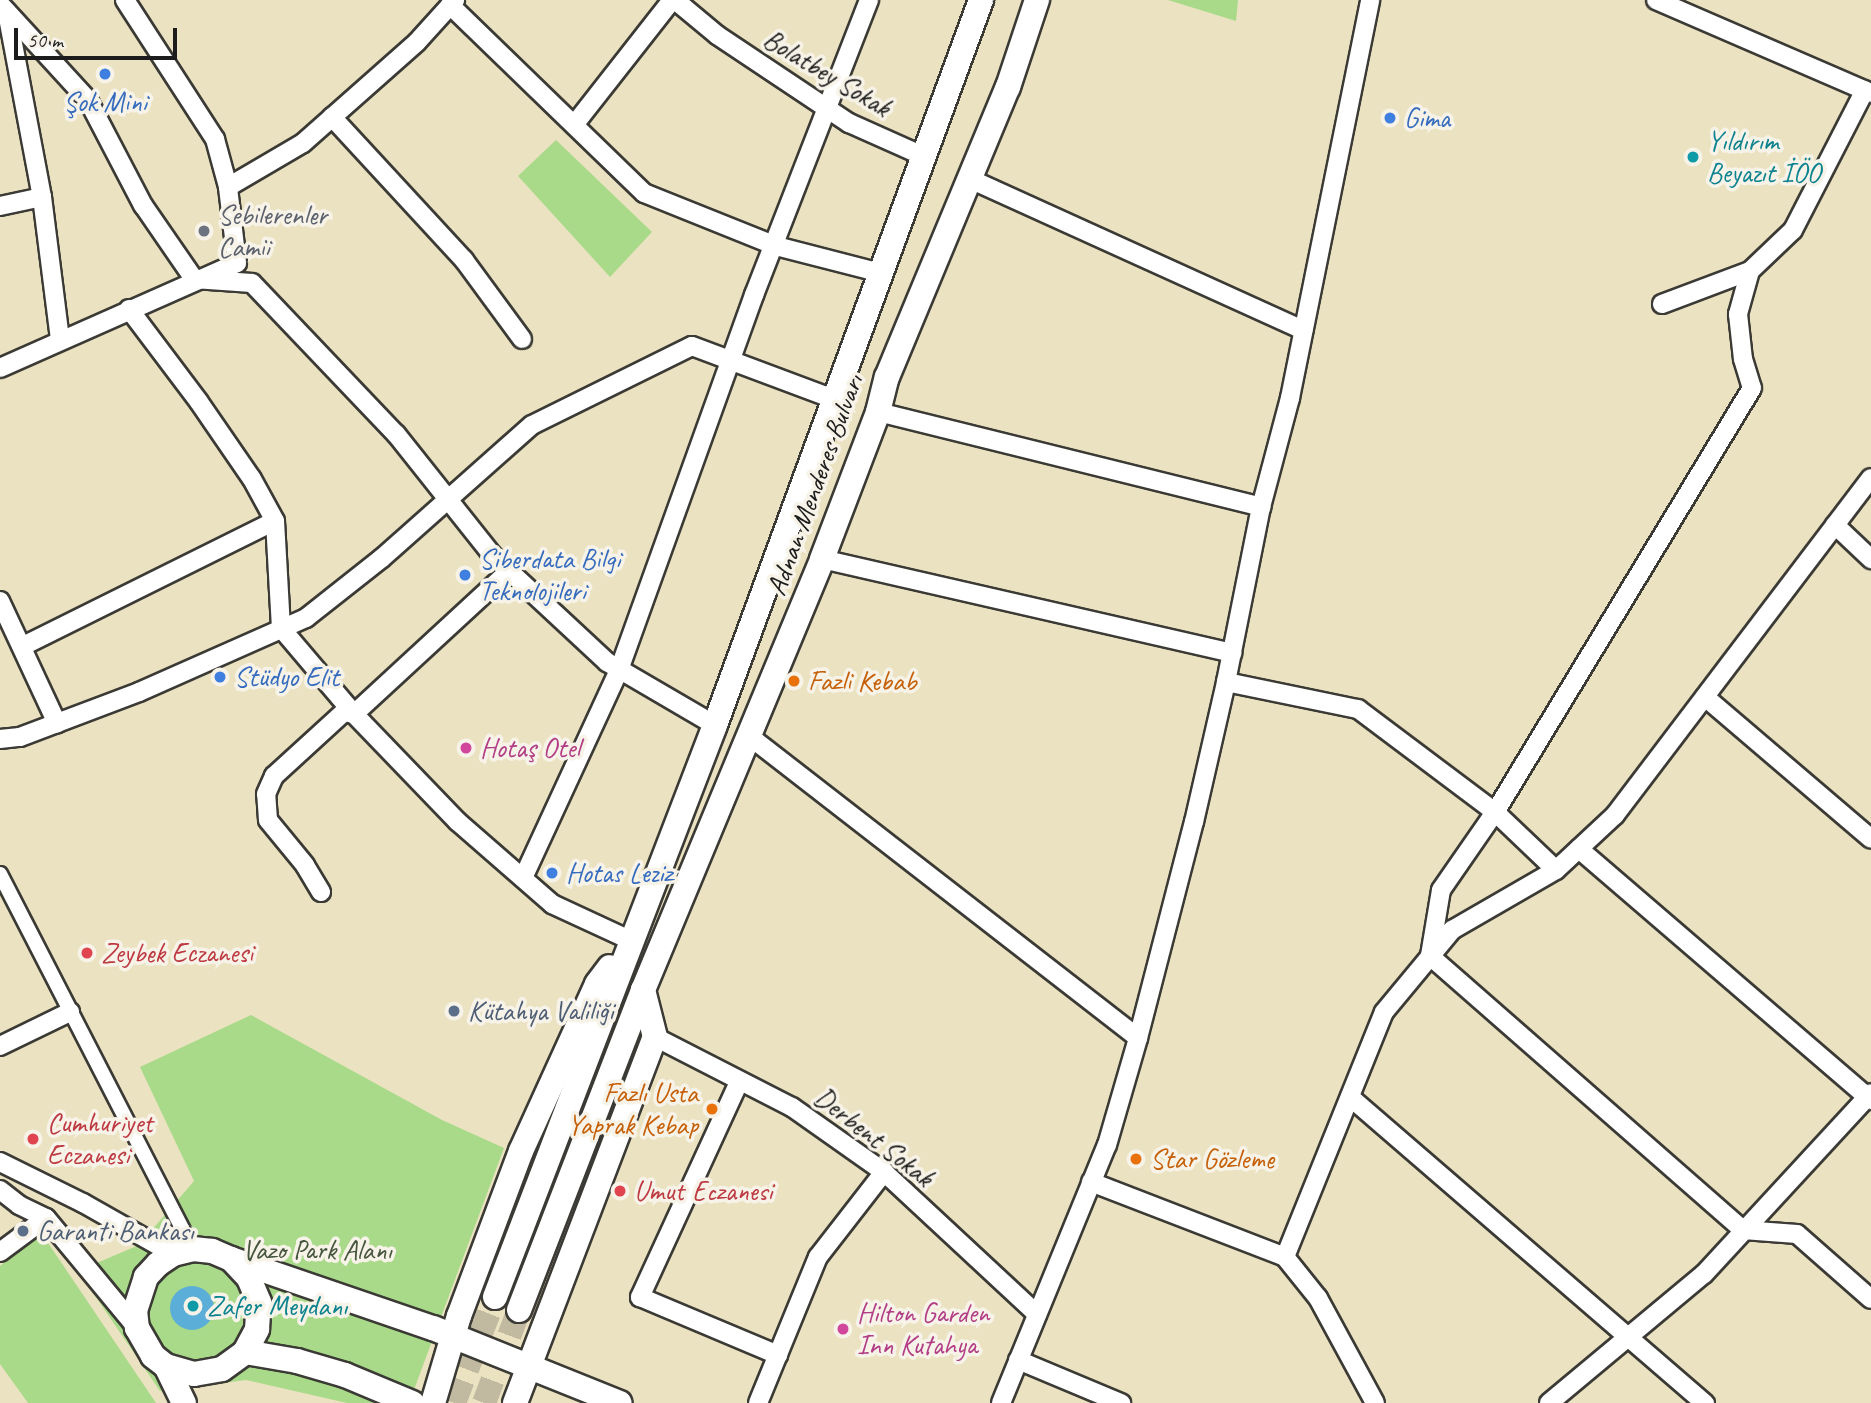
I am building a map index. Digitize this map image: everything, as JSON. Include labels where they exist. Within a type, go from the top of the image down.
[{"type":"main road","name":"Adnan Menderes Bulvarı","points":[[630,940],[715,724],[981,0]]},
{"type":"main road","name":"Adnan Menderes Bulvarı","points":[[519,1310],[643,990],[822,559],[878,412],[887,377],[1008,87],[1037,0]]},
{"type":"main road","points":[[495,1297],[630,940]]},
{"type":"main road","points":[[433,1403],[452,1336],[521,1151],[597,984],[630,940]]},
{"type":"main road","points":[[515,1403],[655,1037],[643,990]]},
{"type":"main road","points":[[184,1403],[166,1366],[148,1350],[137,1328],[135,1310],[142,1285],[158,1264],[183,1252],[212,1251],[452,1336],[620,1403]]},
{"type":"main road","points":[[166,1366],[194,1374],[222,1369],[245,1352],[257,1329],[258,1302],[249,1278],[231,1259]]},
{"type":"main road","points":[[245,1352],[296,1361],[345,1375],[412,1403]]},
{"type":"street","points":[[0,368],[194,279],[237,263],[228,187],[215,139],[125,0]]},
{"type":"street","points":[[574,125],[674,0]]},
{"type":"street","name":"Bolatbey Sokak","points":[[674,0],[717,35],[828,110],[849,123],[923,156]]},
{"type":"street","points":[[523,878],[619,670],[730,361],[869,0]]},
{"type":"street","points":[[1001,1403],[1107,1145],[1138,1038],[1226,682],[1261,507],[1290,398],[1370,0]]},
{"type":"street","points":[[1656,0],[1868,91],[1793,230],[1750,271],[1662,304]]},
{"type":"street","points":[[228,187],[303,143],[417,42],[453,2],[644,193],[776,246],[881,273]]},
{"type":"street","points":[[4,8],[88,100],[143,205],[194,279]]},
{"type":"street","points":[[4,8],[42,197],[60,340]]},
{"type":"street","points":[[332,117],[464,260],[522,339]]},
{"type":"street","points":[[970,179],[1303,330]]},
{"type":"street","points":[[0,206],[42,197]]},
{"type":"street","points":[[1430,956],[1441,890],[1495,812],[1752,388],[1743,359],[1738,314],[1750,271]]},
{"type":"street","points":[[194,279],[252,283],[396,434],[493,556],[607,662],[715,724]]},
{"type":"street","points":[[129,309],[199,402],[252,479],[275,521],[281,628],[354,714],[452,816],[552,904],[630,940]]},
{"type":"street","points":[[0,739],[20,737],[139,692],[306,618],[382,558],[447,497],[532,425],[692,346],[834,399]]},
{"type":"street","points":[[878,412],[1261,507]]},
{"type":"street","points":[[1285,1257],[1384,1012],[1452,930],[1556,870],[1615,815],[1871,478]]},
{"type":"street","points":[[23,646],[275,521]]},
{"type":"street","points":[[1835,525],[1871,559]]},
{"type":"street","points":[[822,559],[1232,653]]},
{"type":"street","points":[[354,714],[509,571]]},
{"type":"street","points":[[0,601],[57,723]]},
{"type":"street","points":[[1226,682],[1358,709],[1495,812],[1556,870]]},
{"type":"street","points":[[1705,697],[1871,839]]},
{"type":"street","points":[[321,892],[305,865],[268,820],[266,794],[274,776],[344,712],[354,714]]},
{"type":"street","points":[[749,736],[1138,1038]]},
{"type":"street","points":[[1549,1403],[1704,1274],[1869,1097],[1579,849]]},
{"type":"street","points":[[0,874],[70,1012],[183,1252]]},
{"type":"street","points":[[1430,956],[1743,1230],[1797,1234],[1871,1299]]},
{"type":"street","points":[[0,1046],[70,1012]]},
{"type":"street","name":"Derbent Sokak","points":[[655,1037],[792,1107],[884,1172],[1037,1314]]},
{"type":"street","points":[[739,1082],[640,1297],[778,1355]]},
{"type":"street","points":[[1350,1097],[1704,1403]]},
{"type":"street","points":[[0,1162],[183,1252]]},
{"type":"street","points":[[758,1403],[818,1257],[884,1172]]},
{"type":"street","points":[[1091,1182],[1285,1257],[1318,1298],[1375,1403]]},
{"type":"street","points":[[0,1190],[19,1205],[46,1218],[137,1328]]},
{"type":"street","points":[[0,1252],[46,1218]]},
{"type":"street","points":[[1018,1360],[1121,1403]]},
{"type":"green space","points":[[1168,0],[1238,0],[1236,21]]},
{"type":"green space","points":[[556,140],[652,232],[610,277],[518,176]]},
{"type":"green space","name":"Vazo Park Alanı","points":[[251,1015],[442,1120],[504,1148],[409,1403],[347,1403],[246,1380],[160,1391],[78,1271],[139,1245],[194,1181],[140,1067]]},
{"type":"green space","points":[[40,1231],[156,1403],[28,1403],[0,1364],[0,1266]]},
{"type":"water","points":[[192,1286],[208,1292],[214,1308],[208,1324],[192,1330],[176,1324],[170,1308],[176,1292]]},
{"type":"tunnel","points":[[454,1403],[495,1297]]},
{"type":"tunnel","points":[[484,1403],[519,1310]]},
{"type":"place","name":"Şok Mini","points":[[105,74]]},
{"type":"place","name":"Gima","points":[[1390,118]]},
{"type":"place","name":"Yıldırım Beyazıt İÖO","points":[[1693,157]]},
{"type":"place","name":"Sebilerenler Camii","points":[[204,231]]},
{"type":"place","name":"Siberdata Bilgi Teknolojileri","points":[[465,575]]},
{"type":"place","name":"Stüdyo Elit","points":[[220,677]]},
{"type":"place","name":"Fazli Kebab","points":[[794,681]]},
{"type":"place","name":"Hotaş Otel","points":[[466,748]]},
{"type":"place","name":"Hotas Leziz","points":[[552,873]]},
{"type":"place","name":"Zeybek Eczanesi","points":[[87,953]]},
{"type":"place","name":"Kütahya Valiliği","points":[[454,1011]]},
{"type":"place","name":"Fazlı Usta Yaprak Kebap","points":[[712,1109]]},
{"type":"place","name":"Cumhuriyet Eczanesi","points":[[33,1139]]},
{"type":"place","name":"Star Gözleme","points":[[1136,1159]]},
{"type":"place","name":"Umut Eczanesi","points":[[620,1191]]},
{"type":"place","name":"Garanti Bankası","points":[[23,1231]]},
{"type":"place","name":"Zafer Meydanı","points":[[193,1306]]},
{"type":"place","name":"Hilton Garden Inn Kutahya","points":[[843,1329]]}]
